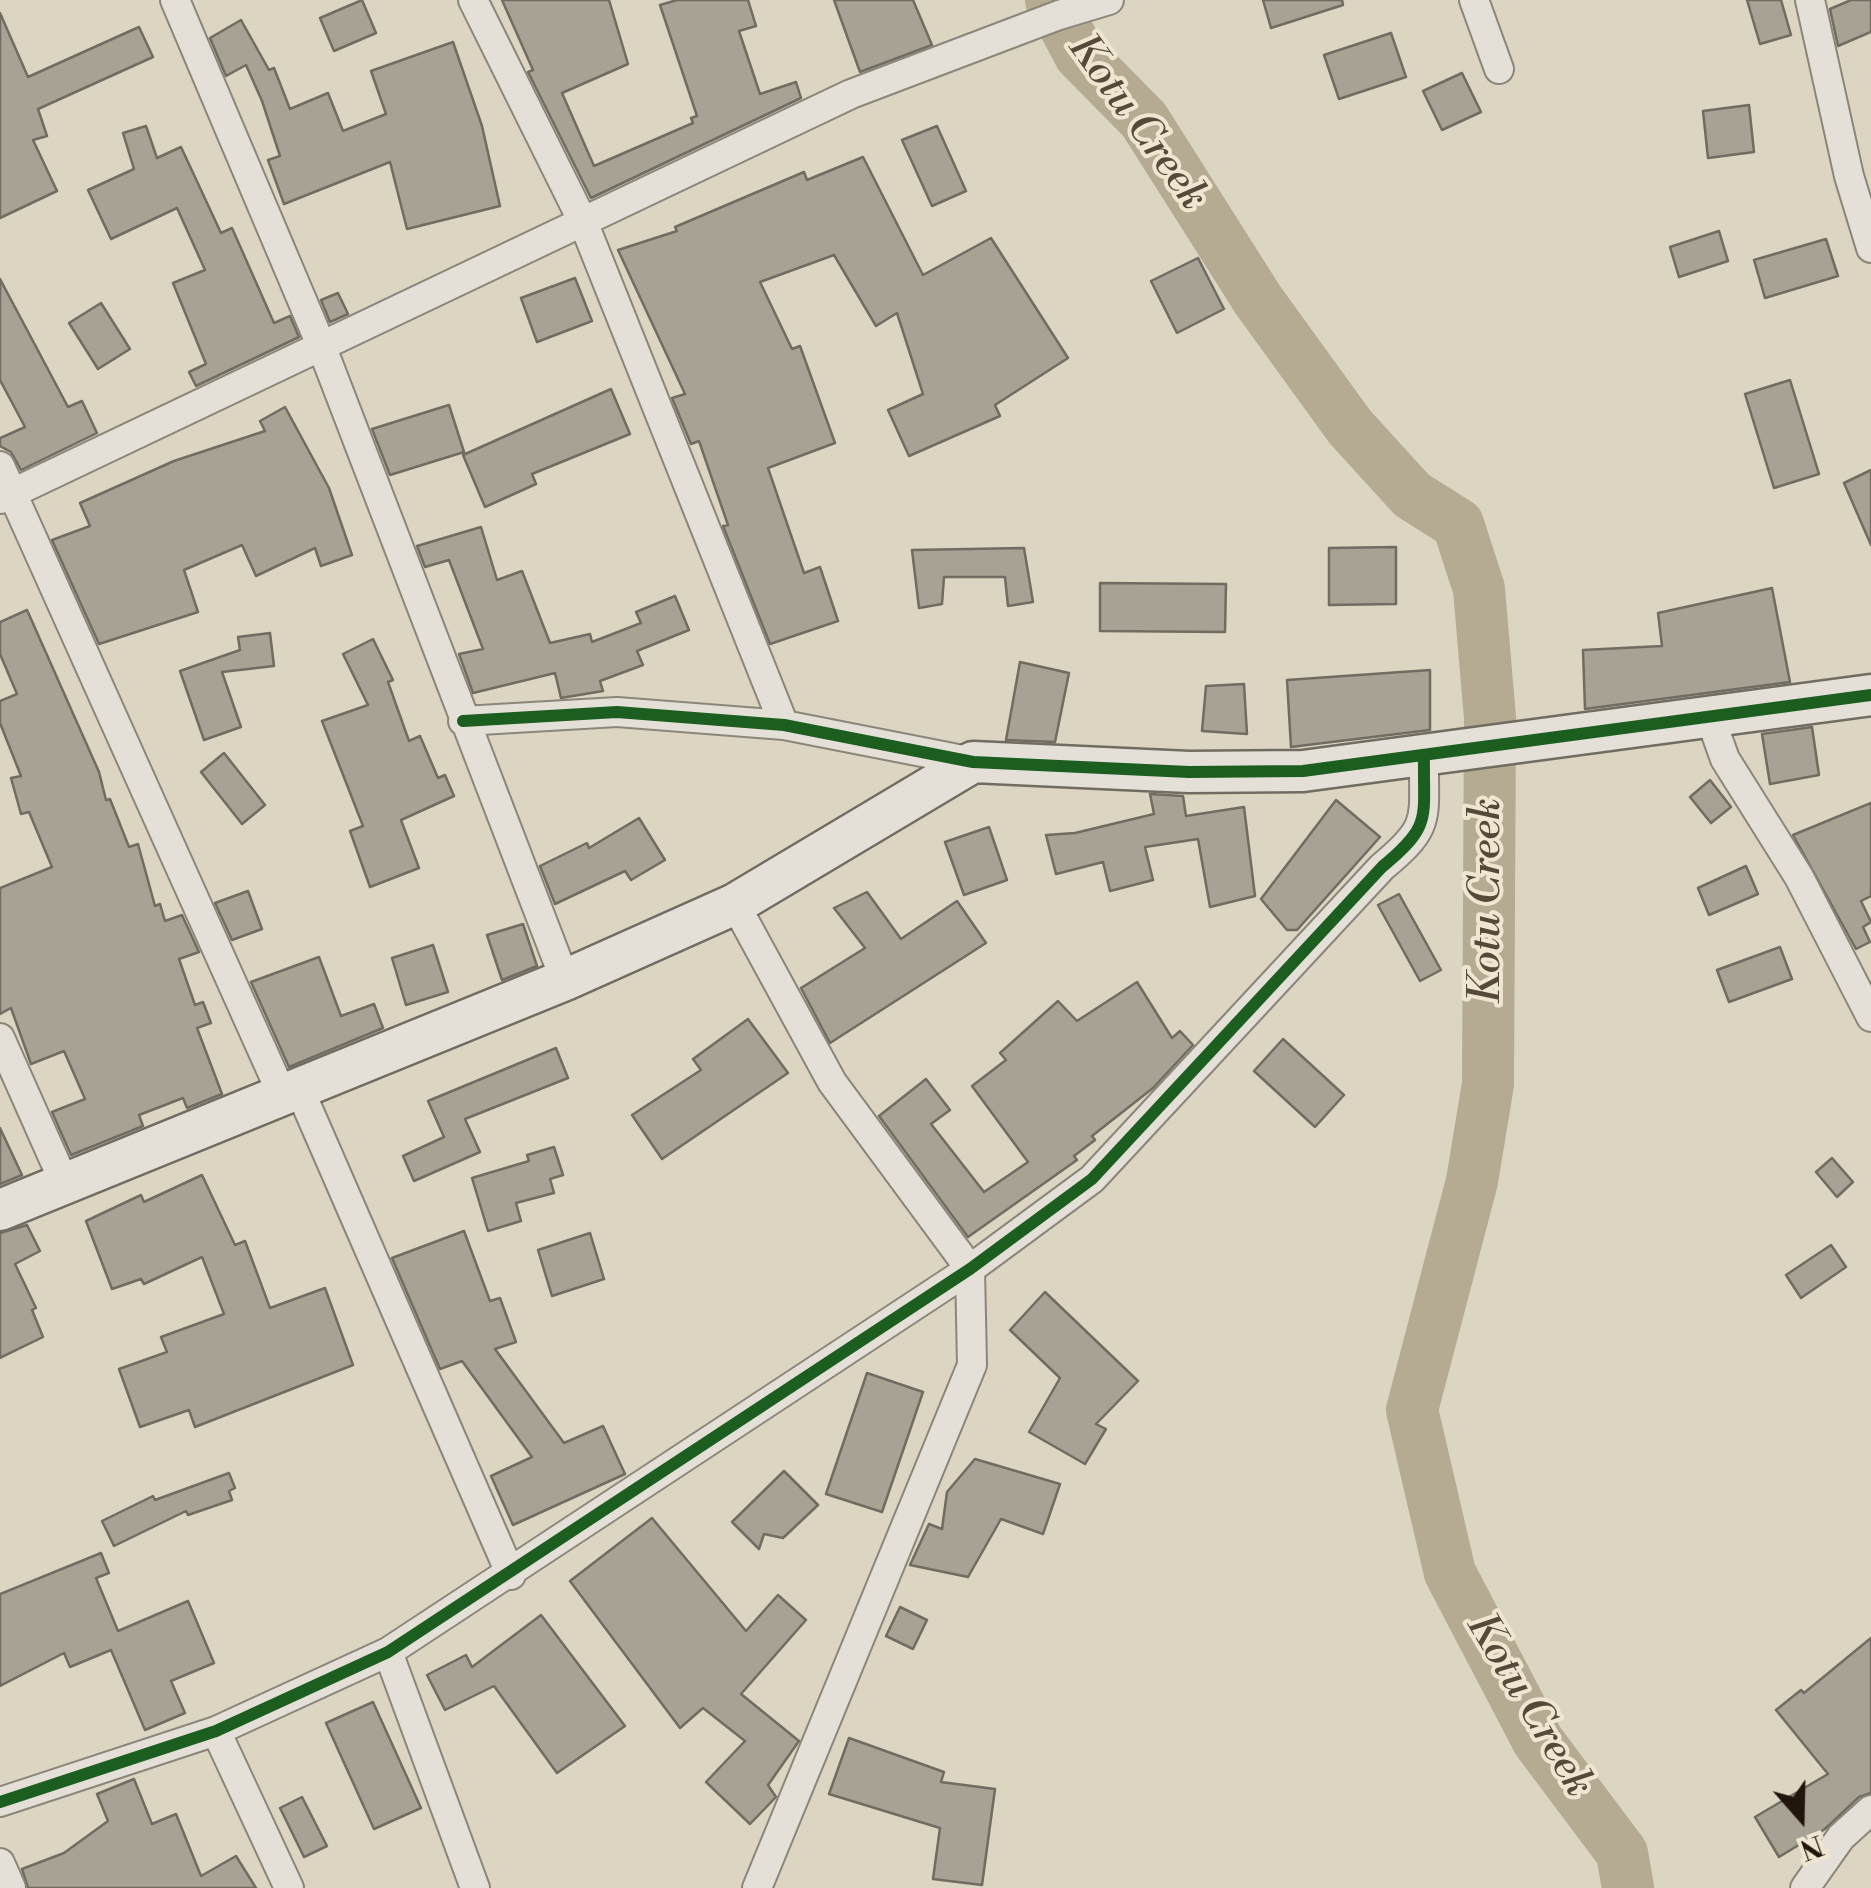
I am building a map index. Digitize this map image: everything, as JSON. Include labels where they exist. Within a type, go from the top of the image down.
[{"type":"street","points":[[175,0],[321,345],[462,721],[565,980]]},
{"type":"street","points":[[474,0],[584,224],[784,725]]},
{"type":"street","points":[[6,496],[851,94],[1058,14],[1109,0]]},
{"type":"street","points":[[1474,0],[1499,70]]},
{"type":"street","points":[[1810,0],[1849,176],[1871,248]]},
{"type":"street","points":[[0,466],[6,496],[289,1089],[510,1575]]},
{"type":"street","points":[[462,721],[617,712],[784,725],[974,762],[1265,771],[1529,743],[1871,695]]},
{"type":"street","points":[[1710,720],[1725,759],[1799,877],[1871,1017]]},
{"type":"street","points":[[0,1802],[216,1731],[388,1652],[970,1269],[1092,1179],[1382,866],[1415,840],[1423,826],[1424,756]]},
{"type":"street","points":[[0,1210],[289,1089],[565,980],[736,904],[974,762]]},
{"type":"street","points":[[736,904],[832,1082],[970,1269],[972,1365],[757,1888]]},
{"type":"street","points":[[0,1038],[64,1182]]},
{"type":"street","points":[[388,1652],[475,1888]]},
{"type":"street","points":[[216,1731],[289,1888]]},
{"type":"street","points":[[1805,1888],[1841,1837],[1871,1810]]},
{"type":"street","points":[[0,1863],[11,1888]]},
{"type":"building","points":[[362,0],[376,33],[334,51],[320,18]]},
{"type":"building","points":[[502,0],[609,0],[628,64],[562,93],[594,166],[693,123],[691,118],[697,116],[660,5],[677,0],[748,0],[756,26],[739,31],[760,94],[796,82],[801,98],[591,198],[528,72],[533,70]]},
{"type":"building","points":[[834,0],[913,0],[932,45],[860,72]]},
{"type":"building","points":[[1263,0],[1342,0],[1343,5],[1271,28]]},
{"type":"building","points":[[1747,0],[1781,0],[1791,35],[1760,44]]},
{"type":"building","points":[[1851,0],[1871,0],[1871,32],[1838,46],[1830,9]]},
{"type":"building","points":[[0,13],[28,77],[139,27],[153,57],[38,109],[47,136],[33,140],[57,191],[0,218]]},
{"type":"building","points":[[241,20],[269,70],[274,68],[290,109],[328,93],[343,131],[386,114],[371,71],[453,42],[482,126],[500,206],[407,229],[390,162],[284,204],[268,160],[280,156],[246,65],[226,76],[210,38]]},
{"type":"building","points":[[1391,33],[1406,77],[1339,99],[1324,55]]},
{"type":"building","points":[[1462,73],[1481,112],[1442,130],[1423,91]]},
{"type":"building","points":[[1749,105],[1754,152],[1708,158],[1703,111]]},
{"type":"building","points":[[146,126],[157,158],[181,147],[221,233],[232,228],[274,323],[290,316],[299,337],[196,386],[189,372],[206,364],[173,283],[205,270],[177,208],[111,239],[88,190],[134,169],[123,133]]},
{"type":"building","points":[[937,126],[966,191],[932,206],[902,140]]},
{"type":"building","points":[[863,157],[923,275],[991,238],[1068,358],[995,405],[1000,416],[909,456],[888,410],[923,394],[897,313],[876,326],[834,255],[760,282],[792,349],[800,346],[835,443],[768,468],[804,573],[820,567],[838,621],[770,644],[723,526],[728,525],[699,441],[691,444],[672,398],[685,394],[618,250],[677,231],[675,227],[804,172],[807,180]]},
{"type":"building","points":[[1719,231],[1728,261],[1679,277],[1670,247]]},
{"type":"building","points":[[1826,239],[1838,276],[1765,298],[1754,260]]},
{"type":"building","points":[[1198,258],[1224,309],[1177,333],[1151,281]]},
{"type":"building","points":[[575,278],[592,321],[537,342],[521,298]]},
{"type":"building","points":[[0,279],[68,407],[82,401],[97,433],[21,470],[11,452],[0,446],[0,438],[25,427],[0,380]]},
{"type":"building","points":[[338,293],[348,314],[330,322],[321,300]]},
{"type":"building","points":[[101,303],[130,349],[98,369],[69,323]]},
{"type":"building","points":[[1790,380],[1819,474],[1774,488],[1745,394]]},
{"type":"building","points":[[611,389],[630,434],[532,474],[536,484],[485,507],[463,455]]},
{"type":"building","points":[[449,405],[464,452],[390,475],[372,429]]},
{"type":"building","points":[[285,407],[329,488],[352,555],[321,566],[315,548],[256,576],[242,545],[184,570],[198,612],[99,644],[52,540],[90,526],[80,503],[174,461],[265,431],[260,421]]},
{"type":"building","points":[[1871,470],[1871,545],[1844,483]]},
{"type":"building","points":[[481,527],[497,580],[522,571],[550,643],[590,634],[592,642],[641,623],[636,612],[675,596],[689,630],[637,651],[643,665],[600,681],[603,691],[561,698],[555,673],[473,693],[459,654],[483,649],[449,560],[425,567],[417,546]]},
{"type":"building","points":[[1396,547],[1396,604],[1329,605],[1329,548]]},
{"type":"building","points":[[1024,548],[1033,602],[1008,606],[1005,577],[944,577],[942,604],[919,608],[912,550]]},
{"type":"building","points":[[1100,583],[1226,584],[1225,632],[1100,631]]},
{"type":"building","points":[[1772,588],[1790,682],[1585,709],[1583,650],[1662,646],[1658,613]]},
{"type":"building","points":[[27,610],[99,772],[106,800],[110,799],[129,847],[138,844],[155,906],[160,904],[165,921],[182,915],[199,952],[179,959],[195,1005],[203,1002],[211,1023],[197,1028],[222,1094],[187,1108],[183,1098],[139,1115],[143,1126],[71,1155],[52,1112],[85,1099],[64,1051],[31,1064],[11,1008],[0,1014],[0,888],[52,867],[29,812],[21,814],[11,778],[21,776],[0,723],[0,701],[17,694],[0,654],[0,622]]},
{"type":"building","points":[[270,633],[274,666],[222,672],[241,727],[204,740],[180,671],[240,650],[238,637]]},
{"type":"building","points":[[373,639],[393,680],[388,682],[409,741],[420,736],[438,778],[445,775],[454,796],[401,820],[419,868],[370,887],[350,831],[363,826],[322,721],[368,705],[343,654]]},
{"type":"building","points":[[1020,662],[1069,673],[1055,742],[1006,740]]},
{"type":"building","points":[[1430,670],[1430,730],[1291,747],[1287,680]]},
{"type":"building","points":[[1244,684],[1247,734],[1202,731],[1206,686]]},
{"type":"building","points":[[1812,727],[1819,775],[1770,784],[1762,734]]},
{"type":"building","points":[[224,753],[265,805],[242,824],[201,772]]},
{"type":"building","points":[[1710,780],[1731,807],[1711,823],[1690,797]]},
{"type":"building","points":[[1150,794],[1183,796],[1186,816],[1244,807],[1255,896],[1210,907],[1198,839],[1145,847],[1153,880],[1110,891],[1103,862],[1056,874],[1046,835],[1075,833],[1154,814]]},
{"type":"building","points":[[1336,800],[1380,837],[1297,930],[1287,930],[1261,899]]},
{"type":"building","points":[[1871,803],[1871,896],[1861,901],[1871,922],[1863,927],[1870,942],[1856,949],[1793,835]]},
{"type":"building","points":[[639,818],[665,860],[631,880],[625,871],[555,904],[540,866],[587,843],[589,848]]},
{"type":"building","points":[[989,827],[1007,880],[964,895],[945,842]]},
{"type":"building","points":[[1746,866],[1758,894],[1709,915],[1698,888]]},
{"type":"building","points":[[248,891],[262,929],[232,940],[215,903]]},
{"type":"building","points":[[867,892],[901,939],[957,901],[986,943],[830,1043],[801,988],[865,948],[834,908]]},
{"type":"building","points":[[1399,894],[1441,970],[1420,981],[1378,905]]},
{"type":"building","points":[[523,924],[537,966],[502,980],[487,935]]},
{"type":"building","points":[[433,945],[448,992],[406,1005],[392,958]]},
{"type":"building","points":[[1780,947],[1792,979],[1729,1002],[1717,970]]},
{"type":"building","points":[[319,957],[341,1016],[374,1004],[383,1028],[289,1067],[251,982]]},
{"type":"building","points":[[1137,982],[1172,1038],[1180,1031],[1193,1045],[1153,1088],[1092,1136],[1095,1140],[1074,1156],[1077,1160],[968,1237],[879,1116],[926,1079],[950,1110],[931,1124],[984,1192],[1028,1162],[972,1086],[1006,1060],[1000,1053],[1058,1001],[1077,1021]]},
{"type":"building","points":[[748,1019],[788,1073],[662,1159],[632,1115],[701,1070],[693,1059]]},
{"type":"building","points":[[1283,1039],[1344,1095],[1315,1127],[1254,1071]]},
{"type":"building","points":[[556,1048],[568,1078],[465,1119],[480,1152],[414,1181],[403,1156],[444,1137],[428,1101]]},
{"type":"building","points":[[0,1128],[22,1175],[0,1184]]},
{"type":"building","points":[[554,1147],[563,1175],[550,1179],[554,1193],[516,1203],[521,1221],[488,1231],[472,1178],[529,1161],[527,1155]]},
{"type":"building","points":[[1832,1158],[1853,1182],[1837,1197],[1816,1172]]},
{"type":"building","points":[[202,1175],[235,1245],[245,1241],[270,1308],[325,1288],[353,1365],[195,1427],[189,1410],[140,1427],[119,1369],[167,1352],[161,1337],[224,1314],[202,1257],[144,1284],[141,1279],[112,1289],[86,1221],[141,1195],[144,1202]]},
{"type":"building","points":[[27,1225],[40,1251],[15,1264],[36,1308],[32,1310],[43,1337],[0,1358],[0,1233]]},
{"type":"building","points":[[464,1231],[490,1301],[500,1298],[516,1342],[495,1349],[564,1443],[603,1426],[625,1474],[513,1525],[491,1476],[532,1457],[462,1361],[440,1369],[392,1258]]},
{"type":"building","points":[[590,1233],[604,1279],[552,1296],[538,1250]]},
{"type":"building","points":[[1831,1245],[1846,1267],[1801,1298],[1786,1275]]},
{"type":"building","points":[[1045,1292],[1138,1381],[1096,1424],[1106,1429],[1085,1464],[1029,1432],[1060,1378],[1010,1330]]},
{"type":"building","points":[[867,1373],[923,1392],[882,1512],[826,1494]]},
{"type":"building","points":[[975,1459],[1060,1484],[1043,1534],[1001,1519],[968,1577],[910,1565],[929,1524],[942,1529],[947,1492]]},
{"type":"building","points":[[784,1471],[818,1505],[783,1538],[764,1534],[759,1549],[732,1522]]},
{"type":"building","points":[[229,1473],[235,1488],[229,1491],[232,1500],[188,1515],[186,1511],[114,1546],[102,1521],[153,1496],[155,1500]]},
{"type":"building","points":[[652,1518],[746,1631],[778,1595],[806,1620],[741,1694],[799,1741],[768,1785],[776,1797],[750,1824],[706,1782],[745,1741],[703,1708],[680,1728],[570,1581]]},
{"type":"building","points":[[101,1553],[109,1573],[96,1578],[118,1631],[188,1601],[214,1663],[171,1681],[185,1713],[145,1730],[111,1650],[70,1667],[64,1653],[0,1686],[0,1594]]},
{"type":"building","points":[[900,1607],[927,1620],[913,1649],[886,1636]]},
{"type":"building","points":[[541,1615],[625,1726],[557,1773],[494,1686],[445,1710],[427,1675],[466,1655],[472,1667]]},
{"type":"building","points":[[1871,1638],[1871,1793],[1859,1797],[1825,1829],[1779,1857],[1755,1817],[1828,1774],[1776,1710],[1801,1690],[1804,1693]]},
{"type":"building","points":[[373,1702],[421,1808],[374,1829],[326,1723]]},
{"type":"building","points":[[849,1738],[944,1772],[941,1782],[995,1789],[982,1885],[933,1879],[940,1828],[829,1794]]},
{"type":"building","points":[[134,1779],[152,1824],[176,1814],[201,1876],[236,1856],[256,1888],[28,1888],[22,1869],[64,1853],[108,1821],[97,1794]]},
{"type":"building","points":[[302,1797],[327,1846],[304,1857],[280,1808]]},
{"type":"waterway","name":"Kotu Creek","points":[[1051,0],[1080,55],[1144,120],[1258,300],[1350,427],[1412,495],[1458,524],[1479,589],[1490,718],[1488,1084],[1472,1181],[1412,1410],[1450,1573],[1538,1741],[1622,1853],[1628,1888]]},
{"type":"cycle path","points":[[463,721],[617,712],[784,725],[973,762],[1189,772],[1303,771],[1871,695]]},
{"type":"cycle path","points":[[0,1802],[216,1731],[388,1652],[970,1269],[1092,1179],[1410,841],[1424,808],[1424,756]]}]
